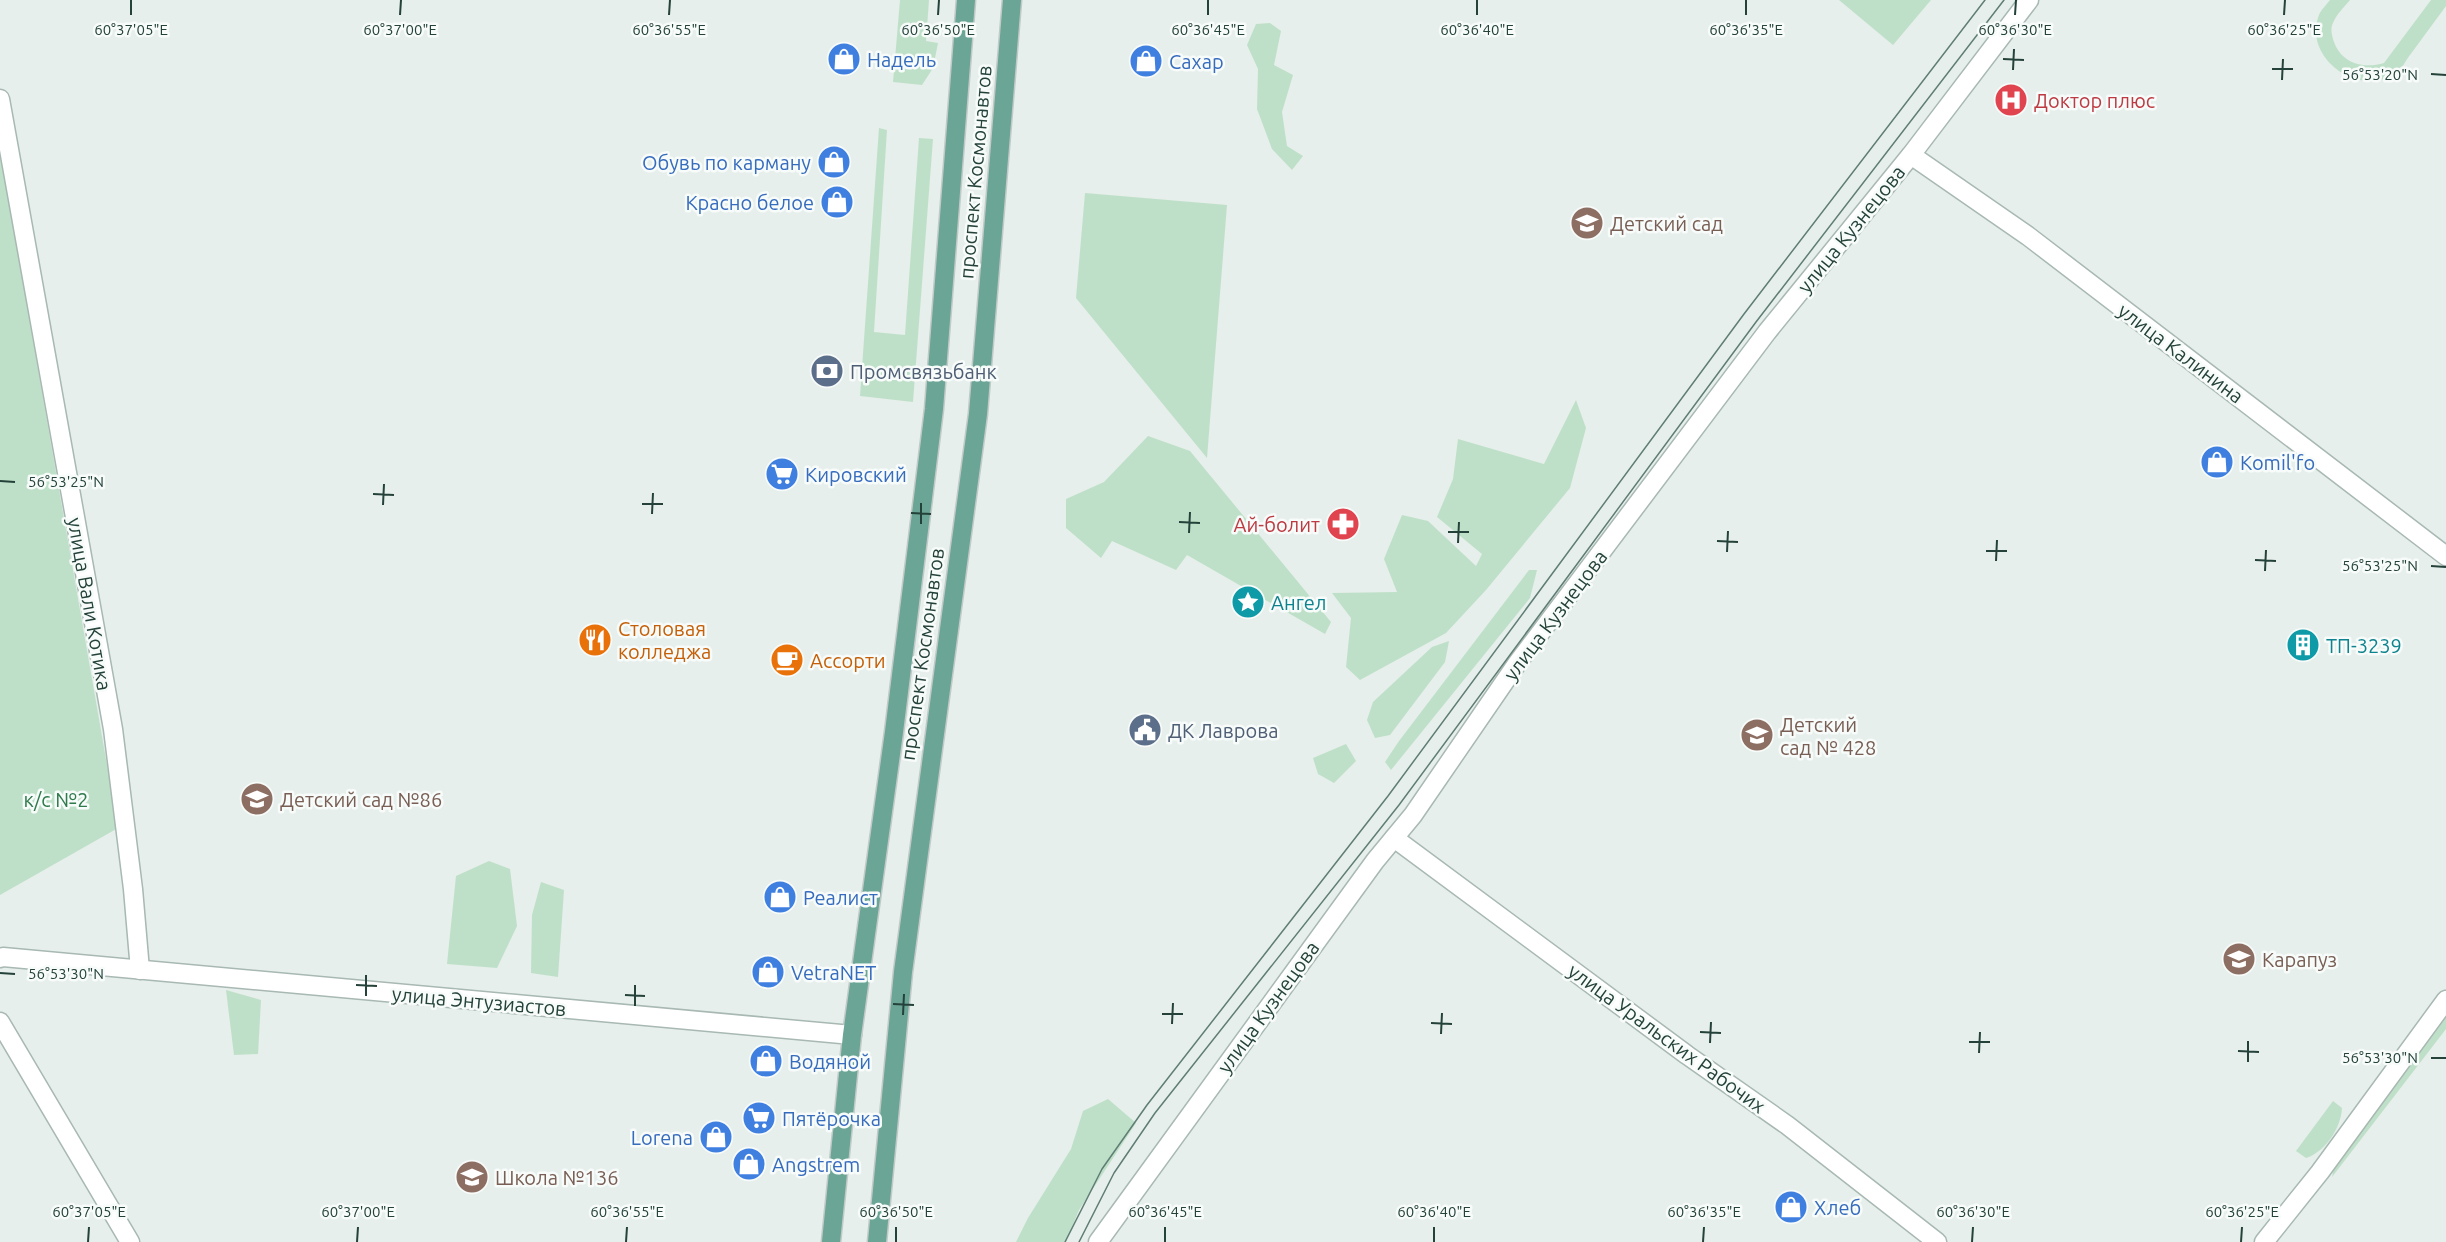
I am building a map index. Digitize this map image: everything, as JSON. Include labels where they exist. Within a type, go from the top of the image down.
[{"type":"main road","name":"проспект Космонавтов","points":[[831,1242],[852,1035],[894,732],[934,410],[966,0]]},
{"type":"main road","name":"проспект Космонавтов","points":[[877,1242],[903,972],[978,414],[1012,0]]},
{"type":"street","name":"улица Кузнецова","points":[[1098,1242],[1375,861],[1413,815],[1523,656],[1760,341],[1911,155],[2029,0]]},
{"type":"street","name":"улица Вали Котика","points":[[0,99],[113,729],[133,889],[140,970]]},
{"type":"street","name":"улица Калинина","points":[[1911,155],[2028,236],[2446,556]]},
{"type":"street","name":"улица Уральских Рабочих","points":[[1394,838],[1687,1055],[1787,1125],[1937,1242]]},
{"type":"street","name":"улица Энтузиастов","points":[[0,958],[852,1035]]},
{"type":"street","points":[[2264,1242],[2320,1172],[2446,1000]]},
{"type":"street","points":[[0,1022],[129,1242]]},
{"type":"green space","points":[[900,0],[929,0],[926,41],[938,43],[933,68],[922,85],[893,82]]},
{"type":"green space","points":[[1839,0],[1931,0],[1893,45]]},
{"type":"green space","points":[[2330,0],[2350,0],[2338,14],[2331,30],[2334,42],[2342,55],[2362,65],[2384,63],[2431,0],[2446,0],[2446,6],[2396,73],[2382,80],[2366,81],[2338,70],[2326,59],[2319,46],[2316,31],[2319,15]]},
{"type":"green space","points":[[1270,23],[1281,31],[1274,65],[1293,75],[1282,112],[1287,146],[1303,156],[1292,170],[1272,149],[1257,109],[1258,69],[1247,45],[1256,24]]},
{"type":"green space","points":[[879,128],[887,130],[874,332],[905,335],[919,138],[933,139],[913,402],[860,396]]},
{"type":"green space","name":"к/с №2","points":[[0,151],[118,828],[0,895]]},
{"type":"green space","points":[[1085,193],[1227,205],[1207,458],[1076,298]]},
{"type":"green space","points":[[1576,400],[1586,428],[1570,488],[1486,590],[1446,633],[1360,680],[1346,667],[1351,618],[1332,593],[1397,592],[1384,559],[1402,515],[1428,521],[1476,566],[1482,554],[1437,517],[1453,479],[1458,439],[1544,464]]},
{"type":"green space","points":[[1148,436],[1190,451],[1331,622],[1325,634],[1187,555],[1176,570],[1112,541],[1101,558],[1066,528],[1066,499],[1104,482]]},
{"type":"green space","points":[[1529,570],[1537,570],[1530,598],[1391,770],[1385,762],[1399,741]]},
{"type":"green space","points":[[1449,641],[1445,662],[1390,735],[1375,738],[1367,720],[1373,702],[1432,647]]},
{"type":"green space","points":[[1346,744],[1356,761],[1334,783],[1318,774],[1313,758]]},
{"type":"green space","points":[[489,861],[510,869],[517,926],[497,968],[447,964],[456,876]]},
{"type":"green space","points":[[541,882],[564,890],[558,977],[531,973],[532,915]]},
{"type":"green space","points":[[226,990],[261,1000],[258,1054],[234,1055]]},
{"type":"green space","points":[[2446,1011],[2446,1029],[2332,1177],[2335,1163]]},
{"type":"green space","points":[[1108,1099],[1136,1123],[1079,1210],[1066,1242],[1016,1242],[1028,1218],[1071,1149],[1083,1111]]},
{"type":"green space","points":[[2333,1101],[2342,1108],[2339,1123],[2325,1145],[2306,1158],[2296,1151]]},
{"type":"tram line","points":[[1065,1242],[1102,1169],[1147,1105],[1388,796],[1744,314],[1985,0]]},
{"type":"tram line","points":[[1079,1242],[1114,1173],[1155,1113],[1399,805],[1756,322],[2004,0]]},
{"type":"place","name":"Надель","points":[[844,59]]},
{"type":"place","name":"Сахар","points":[[1146,61]]},
{"type":"place","name":"Доктор плюс","points":[[2011,100]]},
{"type":"place","name":"Обувь по карману","points":[[834,162]]},
{"type":"place","name":"Красно белое","points":[[837,202]]},
{"type":"place","name":"Детский сад","points":[[1587,223]]},
{"type":"place","name":"Промсвязьбанк","points":[[827,371]]},
{"type":"place","name":"Komil'fo","points":[[2217,462]]},
{"type":"place","name":"Кировский","points":[[782,474]]},
{"type":"place","name":"Ай-болит","points":[[1343,524]]},
{"type":"place","name":"Ангел","points":[[1248,602]]},
{"type":"place","name":"Столовая колледжа","points":[[595,640]]},
{"type":"place","name":"ТП-3239","points":[[2303,645]]},
{"type":"place","name":"Ассорти","points":[[787,660]]},
{"type":"place","name":"ДК Лаврова","points":[[1145,730]]},
{"type":"place","name":"Детский сад № 428","points":[[1757,735]]},
{"type":"place","name":"Детский сад №86","points":[[257,799]]},
{"type":"place","name":"Реалист","points":[[780,897]]},
{"type":"place","name":"Карапуз","points":[[2239,959]]},
{"type":"place","name":"VetraNET","points":[[768,972]]},
{"type":"place","name":"Водяной","points":[[766,1061]]},
{"type":"place","name":"Пятёрочка","points":[[759,1118]]},
{"type":"place","name":"Lorena","points":[[716,1137]]},
{"type":"place","name":"Angstrem","points":[[749,1164]]},
{"type":"place","name":"Школа №136","points":[[472,1177]]},
{"type":"place","name":"Хлеб","points":[[1791,1207]]}]
